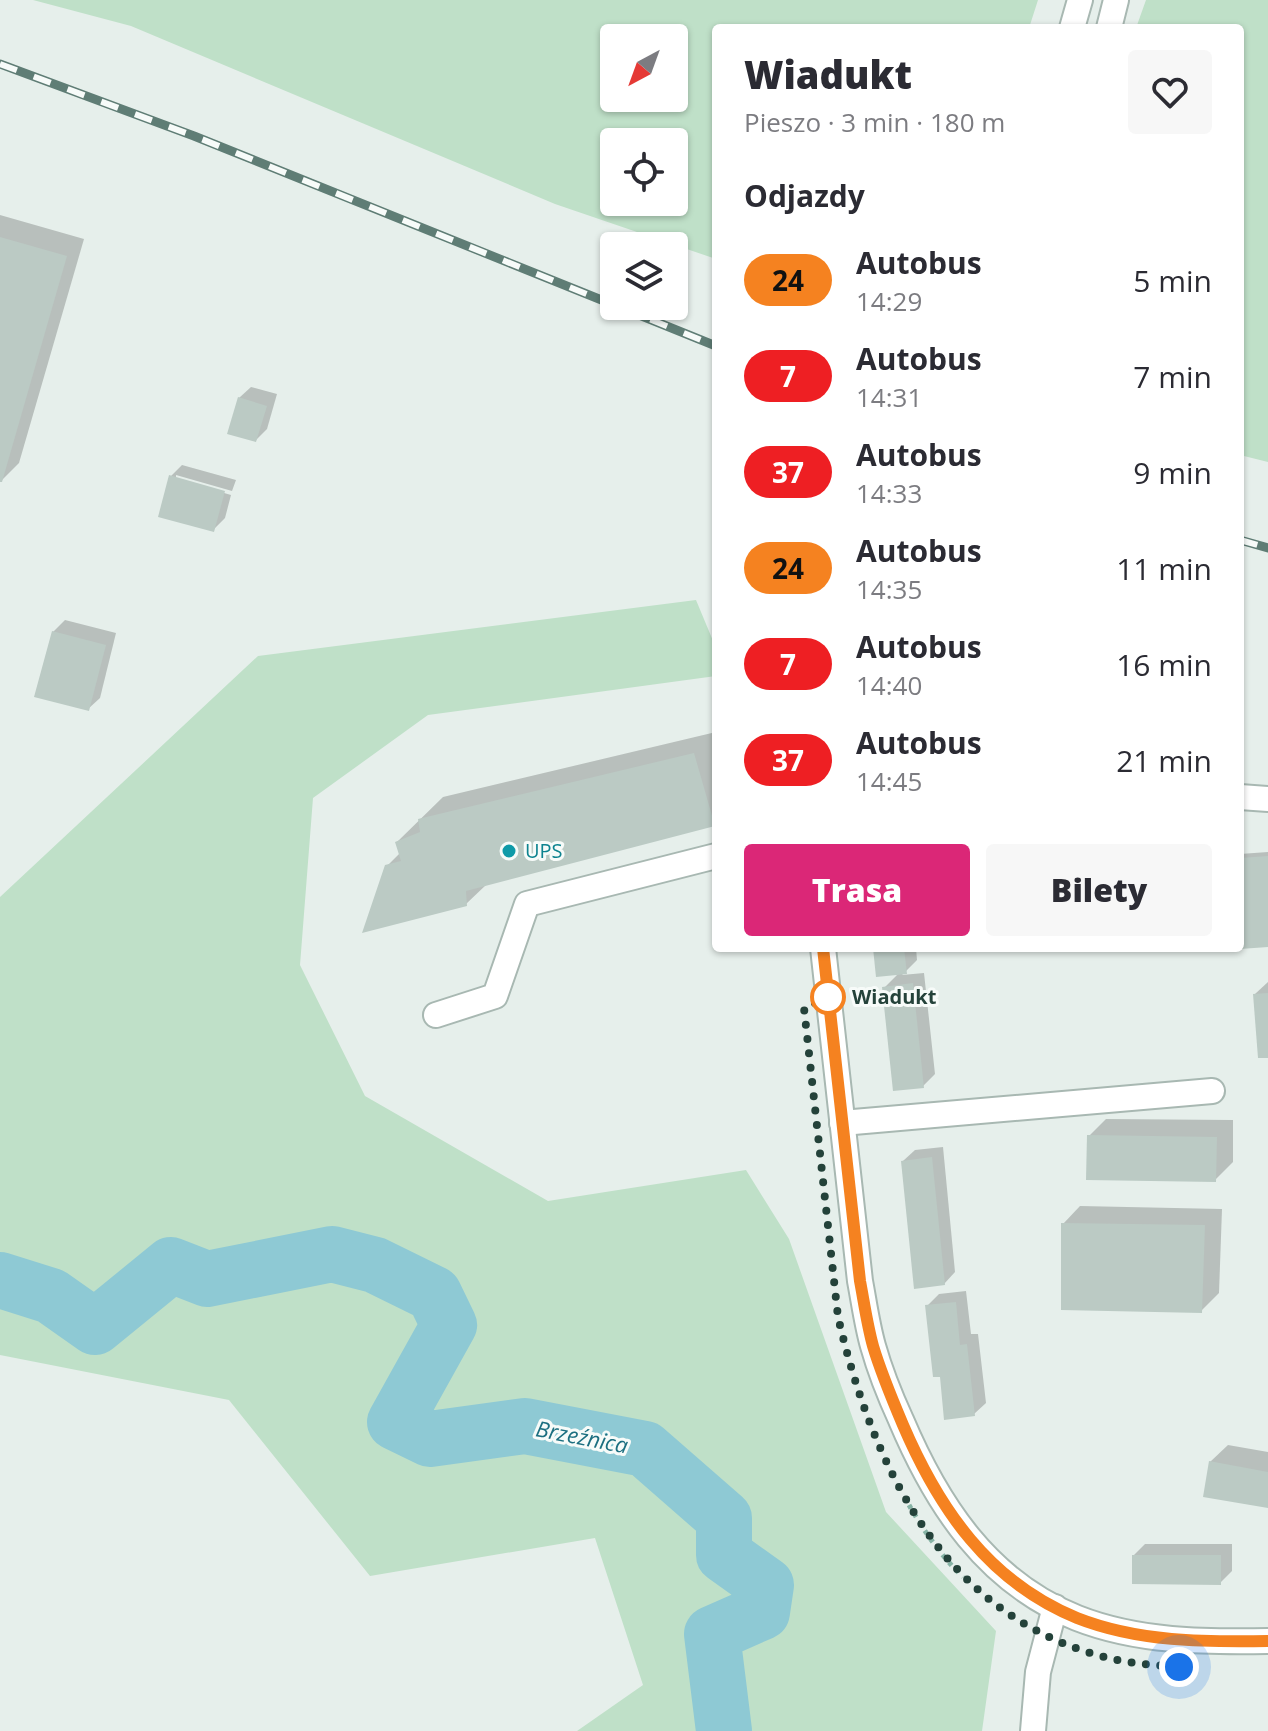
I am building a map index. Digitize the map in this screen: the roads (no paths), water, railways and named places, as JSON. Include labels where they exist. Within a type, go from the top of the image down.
[{"type":"street","points":[[1073,24],[1080,0]]},
{"type":"street","points":[[1110,24],[1116,0]]},
{"type":"street","points":[[1244,797],[1268,799]]},
{"type":"street","points":[[436,1015],[495,996],[527,904],[712,857]]},
{"type":"street","points":[[823,952],[860,1281],[873,1346],[912,1445],[944,1506],[980,1552],[1003,1573],[1028,1592],[1092,1623],[1155,1638],[1268,1641]]},
{"type":"street","points":[[842,1123],[1212,1091]]},
{"type":"street","points":[[1033,1731],[1038,1672],[1055,1607]]},
{"type":"waterway","name":"Brzeźnica","points":[[0,1280],[51,1296],[95,1327],[171,1265],[207,1279],[332,1254],[375,1265],[434,1294],[449,1325],[395,1422],[430,1439],[525,1426],[645,1449],[724,1518],[724,1555],[766,1585],[762,1612],[712,1634],[724,1731]]},
{"type":"railway","points":[[0,64],[194,136],[600,299]]},
{"type":"railway","points":[[652,320],[712,344]]},
{"type":"railway","points":[[1244,541],[1268,548]]},
{"type":"place","name":"UPS","points":[[509,851]]},
{"type":"place","name":"Wiadukt","points":[[828,997]]}]
